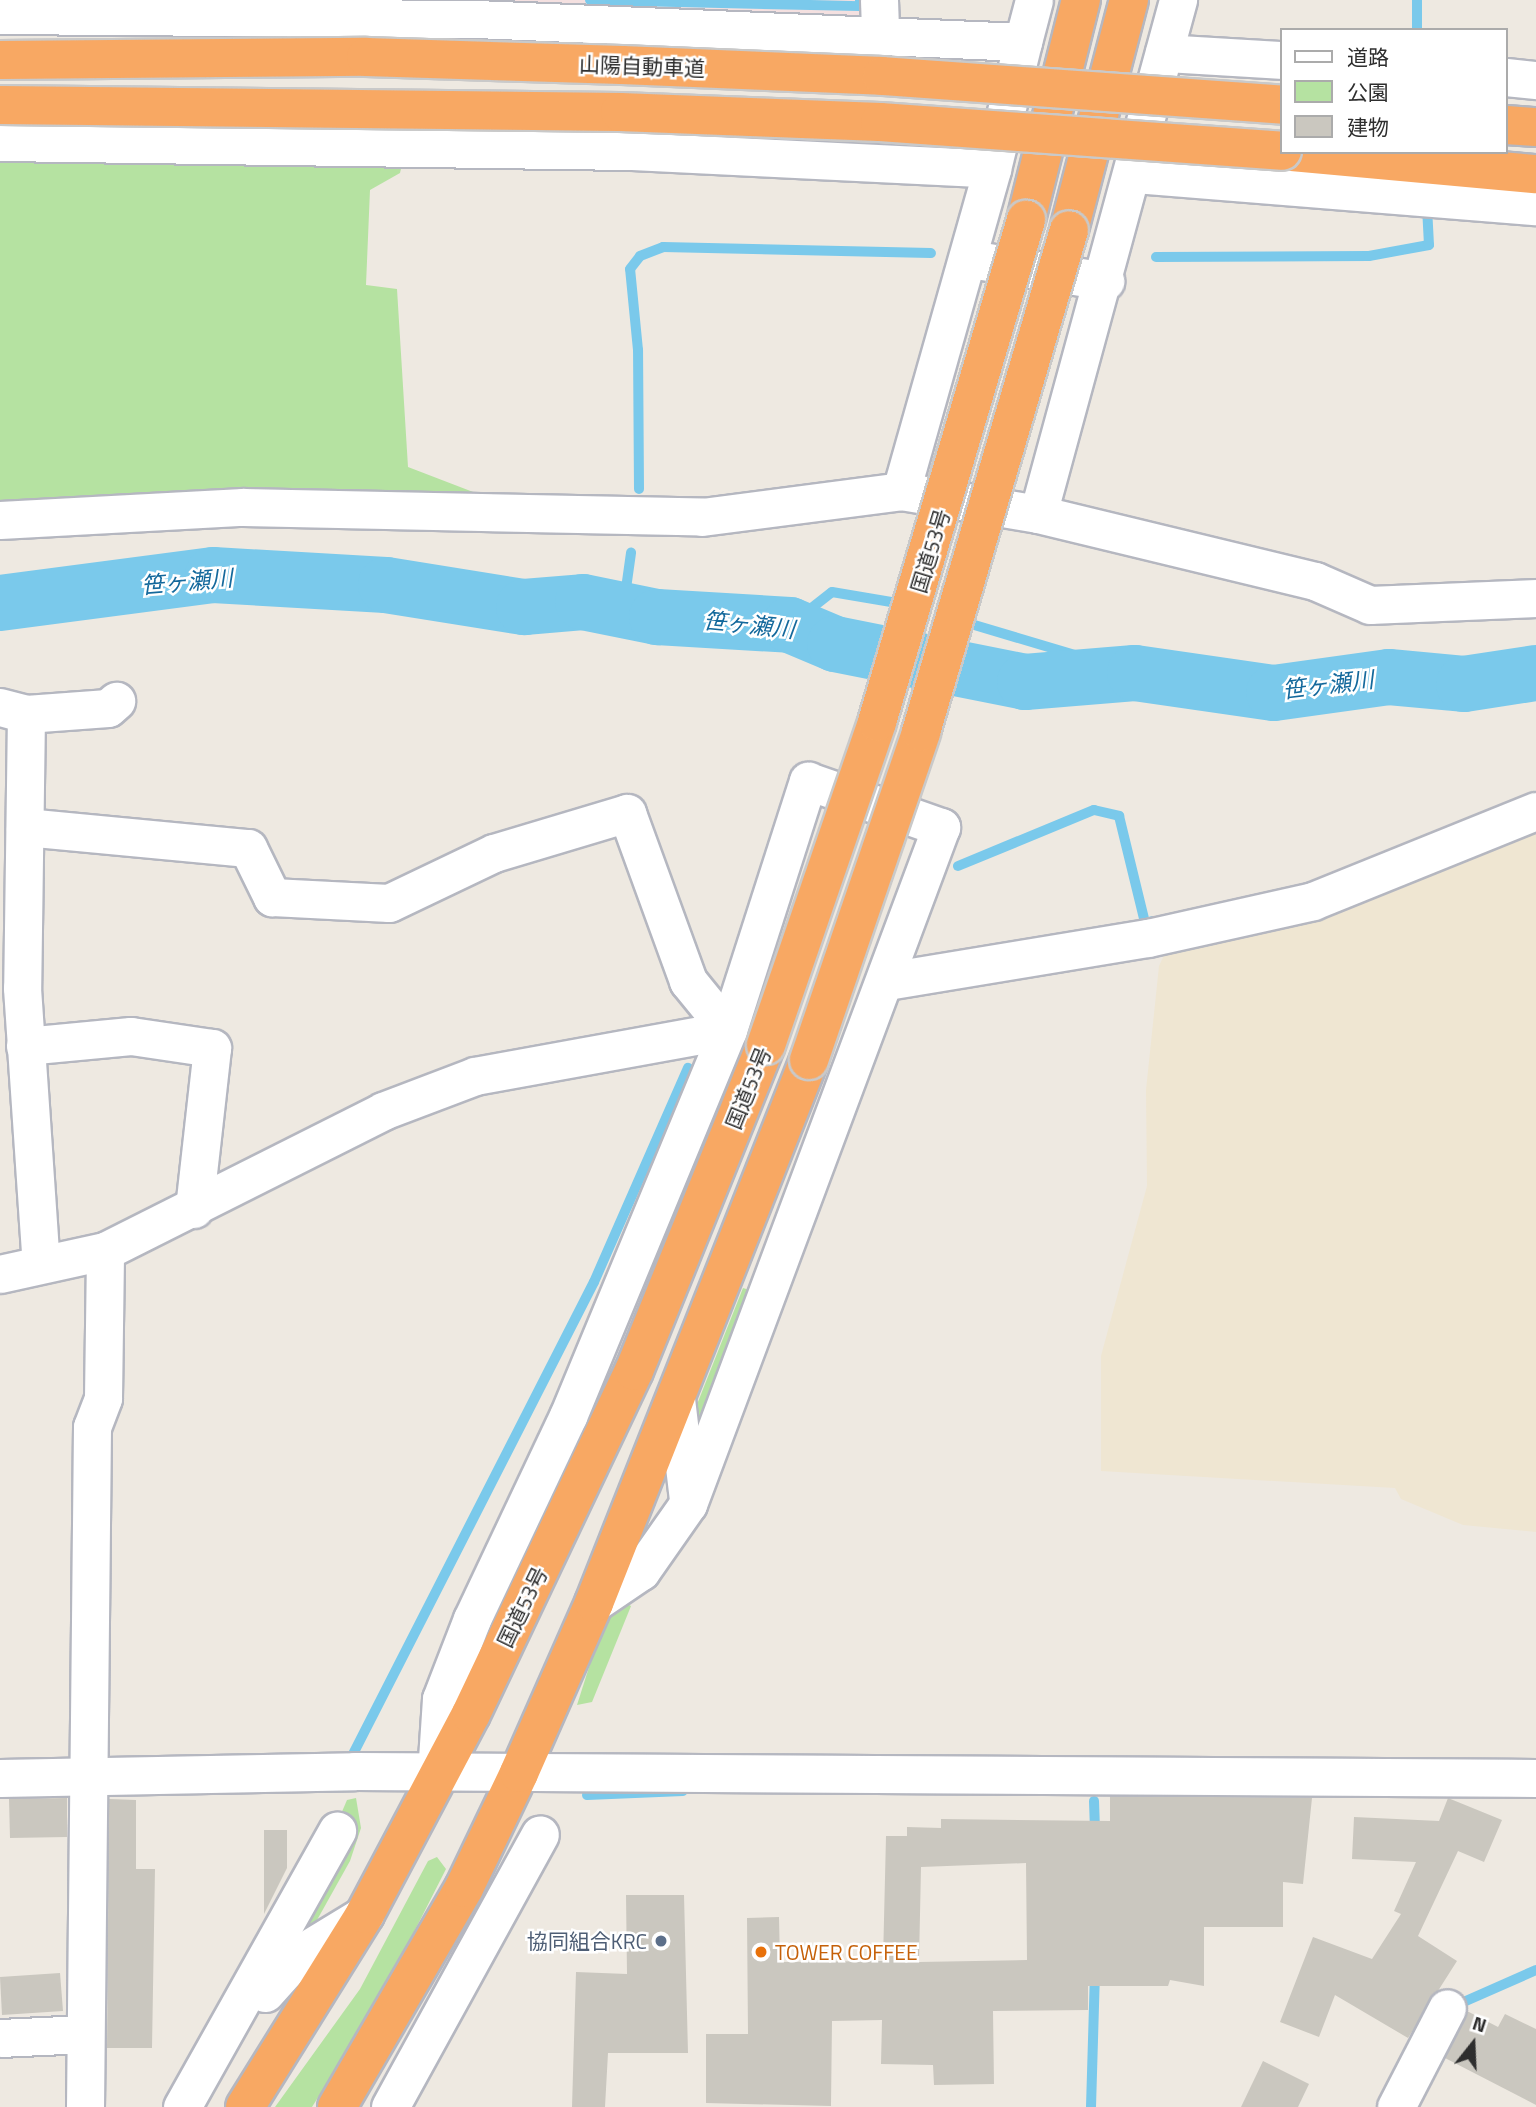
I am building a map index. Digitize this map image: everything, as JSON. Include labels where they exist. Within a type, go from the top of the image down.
[{"type":"highway","name":"国道53号","points":[[245,2107],[365,1914],[634,1371],[766,1045],[877,722],[1026,220],[1082,0]]},
{"type":"highway","points":[[337,2107],[464,1888],[519,1773],[594,1603],[809,1060],[921,732],[1069,230],[1129,0]]},
{"type":"highway","name":"山陽自動車道","points":[[0,60],[366,57],[609,65],[883,76],[1280,105]]},
{"type":"highway","points":[[0,105],[620,111],[880,122],[1280,151]]},
{"type":"highway","points":[[1508,125],[1536,127]]},
{"type":"highway","points":[[1314,154],[1536,174]]},
{"type":"street","points":[[901,491],[992,169],[1034,0]]},
{"type":"street","points":[[1038,514],[1135,174],[1178,0]]},
{"type":"street","points":[[0,15],[476,19],[879,17],[1023,42]]},
{"type":"street","points":[[1164,53],[1280,60]]},
{"type":"street","points":[[1508,77],[1536,80]]},
{"type":"street","points":[[0,142],[630,151],[992,169]]},
{"type":"street","points":[[1135,174],[1536,206]]},
{"type":"street","points":[[966,259],[1105,281]]},
{"type":"street","points":[[0,520],[243,507],[702,517],[901,491],[1038,514],[1315,581],[1370,606],[1536,598]]},
{"type":"street","points":[[41,1264],[14,1129],[25,1046],[25,827],[13,710],[108,708],[116,701]]},
{"type":"street","points":[[436,1774],[441,1699],[472,1619],[568,1416],[728,1030],[808,781],[942,827],[887,981],[688,1504],[641,1571],[594,1603]]},
{"type":"street","points":[[887,981],[1148,938],[1313,901],[1536,811]]},
{"type":"street","points":[[25,827],[248,848],[272,897],[389,903],[494,853],[627,813],[688,982],[728,1030]]},
{"type":"street","points":[[0,1274],[105,1251],[194,1209],[383,1111],[475,1076],[728,1030]]},
{"type":"street","points":[[25,1046],[131,1036],[212,1048],[194,1209]]},
{"type":"street","points":[[85,2107],[84,2034],[92,1859],[87,1776],[92,1427],[103,1398],[105,1251]]},
{"type":"street","points":[[676,1399],[688,1504]]},
{"type":"street","points":[[0,1778],[519,1773],[1536,1778]]},
{"type":"street","points":[[182,2107],[229,2032],[337,1830]]},
{"type":"street","points":[[390,2107],[540,1834]]},
{"type":"street","points":[[453,1992],[464,1888]]},
{"type":"street","points":[[229,2032],[301,1953],[365,1914]]},
{"type":"street","points":[[1396,2107],[1447,2008]]},
{"type":"street","points":[[0,2038],[84,2034]]},
{"type":"street","points":[[360,2070],[421,2050]]},
{"type":"shaded area","points":[[0,0],[865,0],[865,7],[857,16]]},
{"type":"shaded area","points":[[1536,820],[1536,1532],[1463,1525],[1401,1499],[1395,1488],[1101,1471],[1101,1356],[1147,1186],[1146,1090],[1159,966],[1166,951],[1315,912],[1330,915],[1380,894],[1388,878]]},
{"type":"green space","points":[[403,160],[400,173],[370,190],[366,285],[397,289],[408,467],[507,505],[0,512],[0,162]]},
{"type":"green space","points":[[743,1288],[762,1294],[695,1462],[692,1417]]},
{"type":"green space","points":[[622,1601],[631,1606],[592,1702],[577,1705],[604,1620]]},
{"type":"green space","points":[[356,1798],[361,1828],[350,1861],[312,1929],[282,1962],[347,1800]]},
{"type":"green space","points":[[437,1857],[446,1869],[382,1995],[312,2107],[275,2107],[360,1989],[428,1861]]},
{"type":"building","points":[[1110,1796],[1312,1798],[1303,1884],[1283,1882],[1283,1927],[1204,1927],[1204,1986],[1170,1980],[1168,1986],[1088,1986],[1088,2010],[993,2011],[994,2084],[934,2085],[933,2065],[881,2064],[882,2020],[832,2021],[831,2106],[706,2103],[706,2034],[748,2034],[747,1918],[779,1917],[780,1962],[883,1961],[886,1836],[907,1836],[907,1827],[941,1828],[941,1819],[1110,1821]],"holes":[[[1026,1863],[1027,1960],[919,1962],[921,1867]]]},
{"type":"building","points":[[67,1798],[67,1837],[10,1838],[9,1799]]},
{"type":"building","points":[[1448,1798],[1502,1820],[1484,1862],[1458,1851],[1418,1936],[1457,1961],[1408,2038],[1335,1995],[1319,2037],[1280,2022],[1313,1937],[1372,1959],[1401,1914],[1394,1911],[1416,1862],[1352,1859],[1354,1817],[1439,1821]]},
{"type":"building","points":[[109,1799],[136,1800],[136,1869],[155,1869],[152,2048],[107,2048]]},
{"type":"building","points":[[264,1830],[287,1830],[287,1868],[264,1914]]},
{"type":"building","points":[[626,1895],[684,1895],[688,2053],[608,2053],[605,2107],[572,2107],[576,1972],[627,1974]]},
{"type":"building","points":[[60,1973],[63,2011],[2,2015],[0,1977]]},
{"type":"building","points":[[1467,2011],[1498,2027],[1505,2014],[1536,2029],[1536,2105],[1445,2058]]},
{"type":"building","points":[[1263,2061],[1309,2084],[1298,2107],[1241,2107]]},
{"type":"waterway","points":[[590,0],[860,6],[860,0]]},
{"type":"waterway","points":[[1417,0],[1417,28]]},
{"type":"waterway","points":[[1156,257],[1369,256],[1429,245],[1427,206]]},
{"type":"waterway","points":[[639,489],[638,350],[630,269],[640,256],[663,247],[931,253]]},
{"type":"waterway","points":[[623,610],[631,553]]},
{"type":"waterway","name":"笹ヶ瀬川","points":[[0,603],[213,575],[386,585],[524,607],[583,602],[657,617],[790,625],[835,644],[1025,682],[1135,673],[1274,693],[1389,677],[1464,684],[1536,673]]},
{"type":"waterway","points":[[790,625],[832,592],[903,604]]},
{"type":"waterway","points":[[961,621],[1135,673]]},
{"type":"waterway","points":[[958,866],[1094,810],[1119,816],[1145,923],[1153,921]]},
{"type":"waterway","points":[[351,1758],[594,1282],[688,1068]]},
{"type":"waterway","points":[[587,1795],[683,1791]]},
{"type":"waterway","points":[[1094,1801],[1095,1832]]},
{"type":"waterway","points":[[1459,2004],[1536,1970]]},
{"type":"waterway","points":[[1091,2107],[1095,1973]]},
{"type":"place","name":"協同組合KRC","points":[[661,1941]]},
{"type":"place","name":"TOWER COFFEE","points":[[761,1952]]}]
